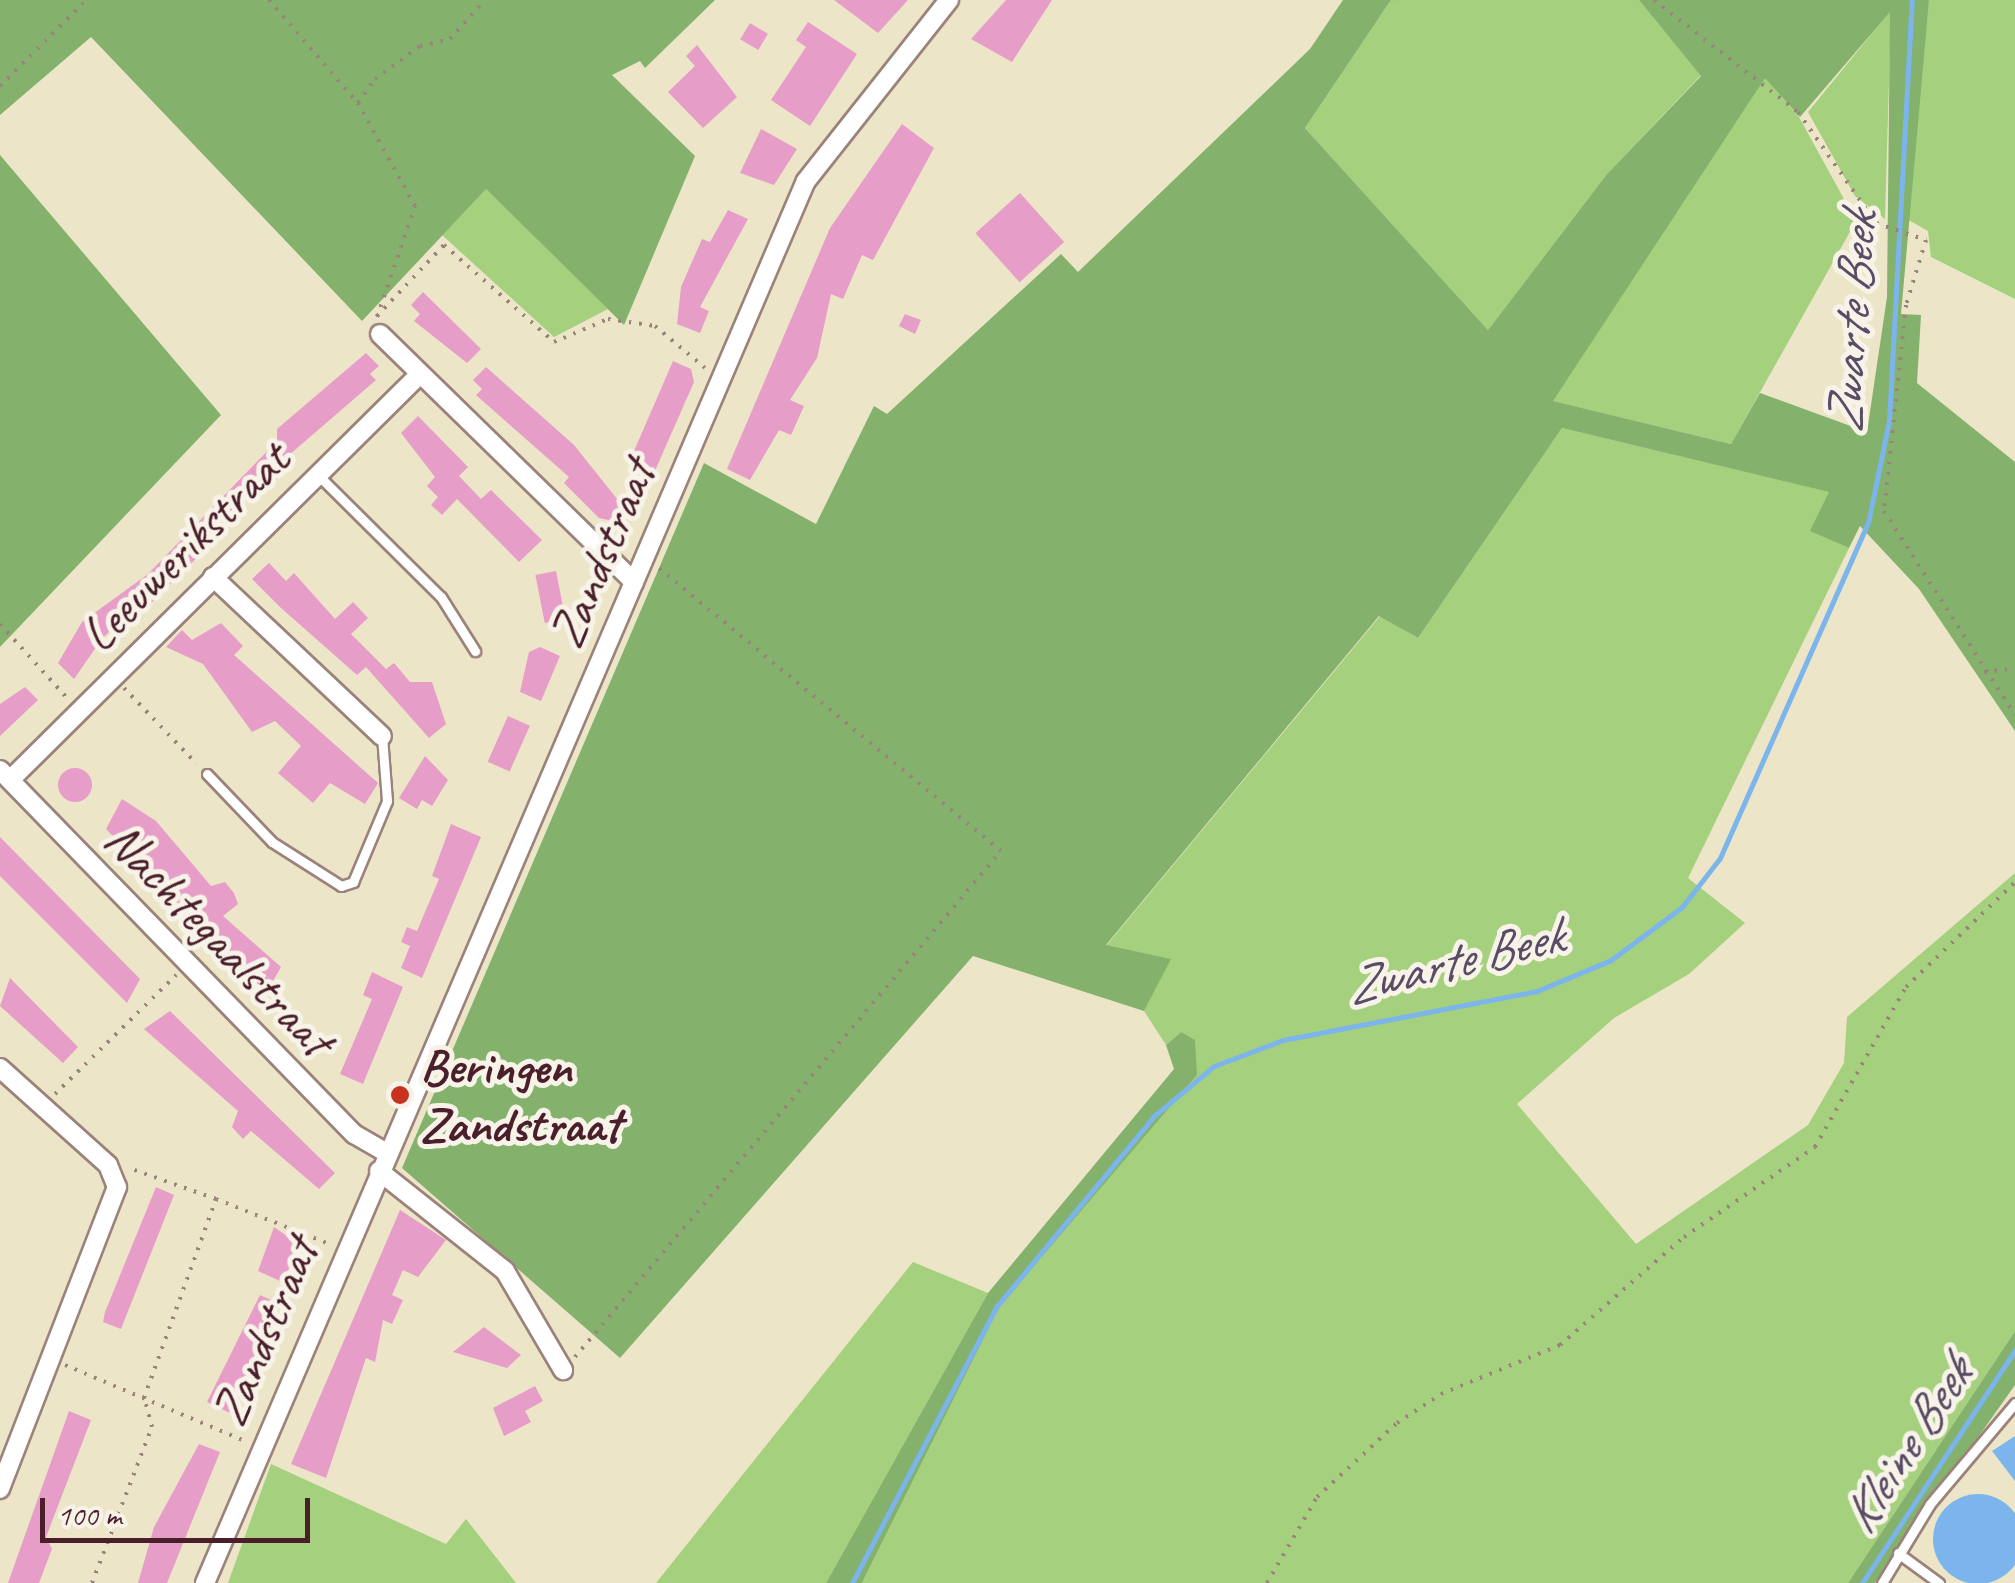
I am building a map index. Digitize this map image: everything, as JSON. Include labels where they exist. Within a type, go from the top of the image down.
[{"type":"street","name":"Zandstraat","points":[[206,1583],[259,1447],[806,181],[949,0]]},
{"type":"street","points":[[378,324],[420,374],[634,582]]},
{"type":"street","name":"Leeuwerikstraat","points":[[5,775],[78,710],[420,374]]},
{"type":"street","points":[[212,576],[382,736]]},
{"type":"street","name":"Nachtegaalstraat","points":[[5,775],[383,1162]]},
{"type":"street","points":[[0,1068],[110,1168],[116,1191],[0,1490]]},
{"type":"street","points":[[383,1162],[505,1271],[563,1370]]},
{"type":"lane","points":[[316,473],[441,597],[474,651]]},
{"type":"lane","points":[[207,774],[272,842],[341,886],[353,882],[387,801],[382,736]]},
{"type":"lane","points":[[1882,1583],[1898,1553],[2015,1403]]},
{"type":"lane","points":[[1898,1553],[1940,1583]]},
{"type":"path","points":[[0,86],[86,0]]},
{"type":"path","points":[[269,0],[358,103],[416,206],[378,324]]},
{"type":"path","points":[[358,103],[375,79],[420,46],[450,39],[485,0]]},
{"type":"path","points":[[1654,0],[1790,104],[1863,210],[1888,229],[1926,240],[1925,254],[1906,304],[1884,511],[2015,715]]},
{"type":"path","points":[[378,324],[444,246],[554,342],[608,319],[655,326],[720,381]]},
{"type":"path","points":[[563,1370],[1001,851],[656,565]]},
{"type":"path","points":[[0,624],[78,710]]},
{"type":"path","points":[[1984,672],[2015,668]]},
{"type":"path","points":[[112,676],[207,774]]},
{"type":"path","points":[[1266,1583],[1344,1467],[1412,1413],[1483,1375],[1560,1345],[1684,1237],[1815,1147],[1906,987],[2015,882]]},
{"type":"path","points":[[40,1108],[187,964]]},
{"type":"path","points":[[110,1168],[146,1168],[344,1249]]},
{"type":"path","points":[[92,1583],[152,1427],[144,1398],[216,1199]]},
{"type":"path","points":[[50,1359],[259,1447]]},
{"type":"green space","points":[[0,0],[715,0],[645,68],[640,61],[612,75],[695,156],[624,325],[486,189],[362,321],[91,37],[0,115]]},
{"type":"green space","points":[[1343,0],[1391,0],[1305,128],[1488,330],[1607,174],[1701,76],[1639,0],[1929,0],[1901,314],[1921,315],[1917,383],[2015,462],[2015,731],[1919,589],[1860,526],[1849,548],[1810,531],[1829,492],[1562,428],[1418,638],[1379,616],[1106,945],[1171,959],[1144,1011],[973,956],[620,1358],[402,1168],[704,463],[816,524],[874,406],[887,414],[1061,254],[1078,272],[1310,49]],"holes":[[[1890,12],[1887,297],[1867,432],[1760,393],[1731,444],[1553,401],[1765,78],[1800,117]]]},
{"type":"green space","points":[[1391,0],[1639,0],[1701,75],[1607,174],[1488,330],[1305,128]]},
{"type":"green space","points":[[1929,0],[2015,0],[2015,299],[1931,257],[1928,231],[1905,218]]},
{"type":"green space","points":[[1891,10],[1885,219],[1855,196],[1808,112]]},
{"type":"green space","points":[[1765,77],[1799,117],[1856,221],[1731,444],[1552,401]]},
{"type":"green space","points":[[0,155],[221,415],[0,647]]},
{"type":"green space","points":[[486,189],[608,309],[554,337],[442,235]]},
{"type":"green space","points":[[1562,428],[1830,492],[1811,531],[1849,548],[1688,878],[1745,923],[1689,974],[1614,1018],[1517,1104],[1636,1244],[1808,1125],[1844,1063],[1847,1017],[2015,873],[2015,1331],[1848,1583],[862,1583],[1000,1306],[1196,1075],[1181,1032],[1166,1045],[1144,1011],[1170,959],[1106,946],[1380,616],[1418,638]]},
{"type":"green space","points":[[1181,1032],[1195,1040],[1197,1075],[1000,1306],[862,1583],[826,1583],[988,1293],[1174,1069],[1166,1045]]},
{"type":"green space","points":[[913,1262],[988,1293],[826,1583],[656,1583]]},
{"type":"green space","points":[[2015,1331],[2015,1385],[1875,1583],[1848,1583]]},
{"type":"green space","points":[[271,1464],[446,1544],[466,1519],[516,1583],[228,1583]]},
{"type":"water","points":[[2015,1436],[2015,1481],[1992,1451]]},
{"type":"water","points":[[1978,1494],[1995,1497],[2010,1507],[2020,1522],[2020,1556],[2010,1571],[1995,1581],[1978,1584],[1961,1581],[1946,1571],[1936,1556],[1933,1539],[1936,1522],[1946,1507],[1961,1497]]},
{"type":"building","points":[[834,0],[908,0],[878,33]]},
{"type":"building","points":[[1006,0],[1052,0],[1012,62],[971,39]]},
{"type":"building","points":[[808,22],[857,54],[810,126],[771,100],[806,47],[796,40]]},
{"type":"building","points":[[750,23],[768,34],[758,50],[740,39]]},
{"type":"building","points":[[697,45],[737,97],[703,128],[668,92],[695,66],[686,56]]},
{"type":"building","points":[[902,124],[934,148],[873,260],[862,255],[843,299],[831,294],[817,358],[790,400],[804,406],[791,435],[779,430],[750,480],[727,469],[830,228]]},
{"type":"building","points":[[761,129],[797,149],[774,185],[740,173]]},
{"type":"building","points":[[1020,193],[1064,242],[1020,282],[975,233]]},
{"type":"building","points":[[728,210],[748,219],[700,307],[709,311],[700,333],[677,324],[681,287],[702,239],[710,242]]},
{"type":"building","points":[[423,292],[481,349],[467,363],[414,321],[420,314],[411,305]]},
{"type":"building","points":[[905,314],[921,320],[915,334],[899,326]]},
{"type":"building","points":[[366,353],[379,366],[370,374],[376,380],[281,462],[287,469],[252,503],[246,497],[222,521],[228,527],[145,609],[139,602],[101,640],[74,679],[58,663],[82,622],[148,574],[277,441],[277,429]]},
{"type":"building","points":[[673,361],[691,369],[694,382],[654,473],[633,464],[634,451]]},
{"type":"building","points":[[486,367],[574,445],[625,509],[613,521],[599,518],[564,483],[569,477],[476,395],[482,389],[473,380]]},
{"type":"building","points":[[418,416],[468,467],[459,476],[481,499],[491,490],[542,540],[519,562],[457,499],[442,515],[431,505],[438,497],[427,486],[435,477],[401,433]]},
{"type":"building","points":[[269,563],[286,581],[294,573],[335,619],[353,602],[368,618],[351,634],[386,669],[394,663],[410,682],[432,682],[446,724],[429,738],[366,667],[357,675],[281,608],[252,579]]},
{"type":"building","points":[[556,571],[565,619],[545,623],[535,575]]},
{"type":"building","points":[[221,623],[243,646],[234,655],[378,783],[365,804],[330,783],[313,803],[278,773],[301,746],[275,721],[252,732],[203,664],[166,647],[182,630],[192,640]]},
{"type":"building","points":[[540,647],[560,656],[541,701],[520,692],[529,652]]},
{"type":"building","points":[[25,687],[38,700],[0,736],[0,704]]},
{"type":"building","points":[[508,716],[530,726],[510,771],[488,762]]},
{"type":"building","points":[[425,756],[448,780],[432,806],[422,800],[417,809],[399,798]]},
{"type":"building","points":[[75,768],[87,773],[92,785],[87,797],[75,802],[63,797],[58,785],[63,773]]},
{"type":"building","points":[[122,799],[156,821],[211,886],[225,882],[234,893],[238,904],[223,916],[281,967],[265,995],[106,829]]},
{"type":"building","points":[[451,824],[481,837],[422,978],[401,968],[410,946],[401,942],[407,927],[417,931],[439,879],[432,876]]},
{"type":"building","points":[[0,837],[140,979],[127,1003],[0,876]]},
{"type":"building","points":[[372,972],[403,987],[363,1084],[340,1074],[372,999],[363,995]]},
{"type":"building","points":[[10,978],[78,1047],[63,1063],[0,1006]]},
{"type":"building","points":[[170,1011],[335,1173],[319,1189],[251,1131],[243,1139],[232,1127],[238,1111],[144,1029]]},
{"type":"building","points":[[156,1187],[174,1195],[121,1329],[103,1322],[105,1312]]},
{"type":"building","points":[[400,1210],[446,1240],[418,1277],[403,1270],[392,1295],[403,1300],[392,1324],[383,1320],[375,1362],[366,1358],[326,1478],[291,1464]]},
{"type":"building","points":[[274,1227],[304,1248],[280,1281],[258,1271]]},
{"type":"building","points":[[260,1295],[280,1304],[232,1414],[207,1402]]},
{"type":"building","points":[[484,1327],[521,1355],[507,1368],[453,1352]]},
{"type":"building","points":[[535,1386],[543,1401],[525,1411],[531,1422],[504,1436],[493,1408]]},
{"type":"building","points":[[69,1411],[91,1420],[46,1537],[52,1549],[39,1583],[8,1583]]},
{"type":"building","points":[[199,1444],[220,1452],[167,1583],[138,1583],[154,1527]]},
{"type":"waterway","name":"Zwarte Beek","points":[[852,1583],[997,1306],[1154,1116],[1214,1066],[1283,1040],[1537,991],[1611,960],[1682,907],[1720,858],[1868,523],[1889,421],[1912,0]]},
{"type":"waterway","name":"Kleine Beek","points":[[1862,1583],[2015,1350]]},
{"type":"place","name":"Beringen Zandstraat","points":[[400,1095]]}]
